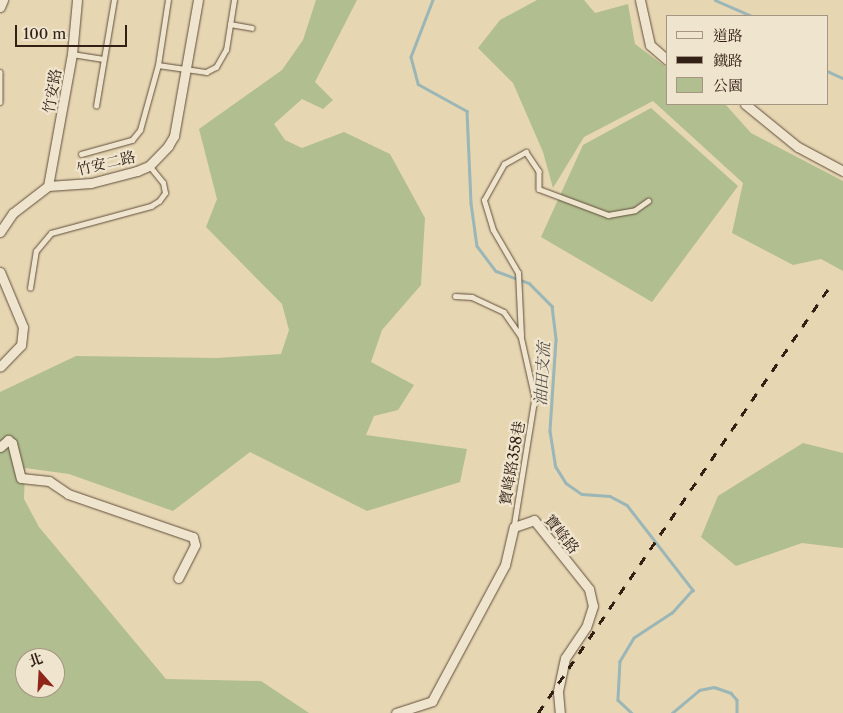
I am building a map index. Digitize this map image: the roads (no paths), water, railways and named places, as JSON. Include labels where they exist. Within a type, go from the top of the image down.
[{"type":"street","points":[[0,7],[3,0]]},
{"type":"street","name":"竹安路","points":[[48,186],[72,54],[77,0]]},
{"type":"street","name":"竹安二路","points":[[48,186],[91,183],[148,166],[174,136],[198,0]]},
{"type":"street","points":[[640,0],[650,45],[666,59]]},
{"type":"street","points":[[746,105],[798,147],[843,171]]},
{"type":"street","points":[[0,232],[13,213],[48,186]]},
{"type":"street","points":[[0,272],[23,328],[21,345],[0,367]]},
{"type":"street","points":[[0,447],[8,440],[12,443],[21,478],[49,481],[68,494],[193,538],[195,545],[178,578]]},
{"type":"street","name":"寶峰路","points":[[514,527],[534,520],[542,525],[589,590],[594,606],[586,627],[565,658],[558,692],[560,713]]},
{"type":"street","points":[[396,713],[432,701],[443,684],[505,564],[514,527]]},
{"type":"lane","points":[[96,106],[102,59],[114,0]]},
{"type":"lane","points":[[81,154],[132,140],[140,130],[158,65],[168,0]]},
{"type":"lane","points":[[158,65],[186,71],[206,72],[216,67],[226,50],[234,0]]},
{"type":"lane","points":[[230,24],[252,28]]},
{"type":"lane","points":[[72,54],[102,59]]},
{"type":"lane","points":[[0,72],[0,102]]},
{"type":"lane","points":[[521,336],[518,273],[493,230],[484,200],[504,164],[526,152],[539,171],[539,189],[608,215],[635,210],[648,202]]},
{"type":"lane","points":[[30,288],[36,251],[51,233],[159,201],[165,192],[163,183],[148,166]]},
{"type":"lane","name":"寶峰路358巷","points":[[455,296],[472,297],[504,312],[521,336],[535,398],[514,527]]},
{"type":"waterway","name":"油田支流","points":[[433,0],[411,57],[418,84],[467,111],[471,203],[477,246],[496,271],[529,283],[552,306],[556,340],[550,431],[556,467],[566,483],[582,494],[610,496],[627,505],[693,590],[672,613],[634,638],[620,661],[618,700],[632,713]]},
{"type":"waterway","points":[[715,0],[750,15]]},
{"type":"waterway","points":[[828,71],[843,78]]},
{"type":"waterway","name":"油田支流","points":[[672,713],[699,690],[714,687],[731,693],[737,700],[737,713]]},
{"type":"railway","points":[[538,713],[830,286]]}]
